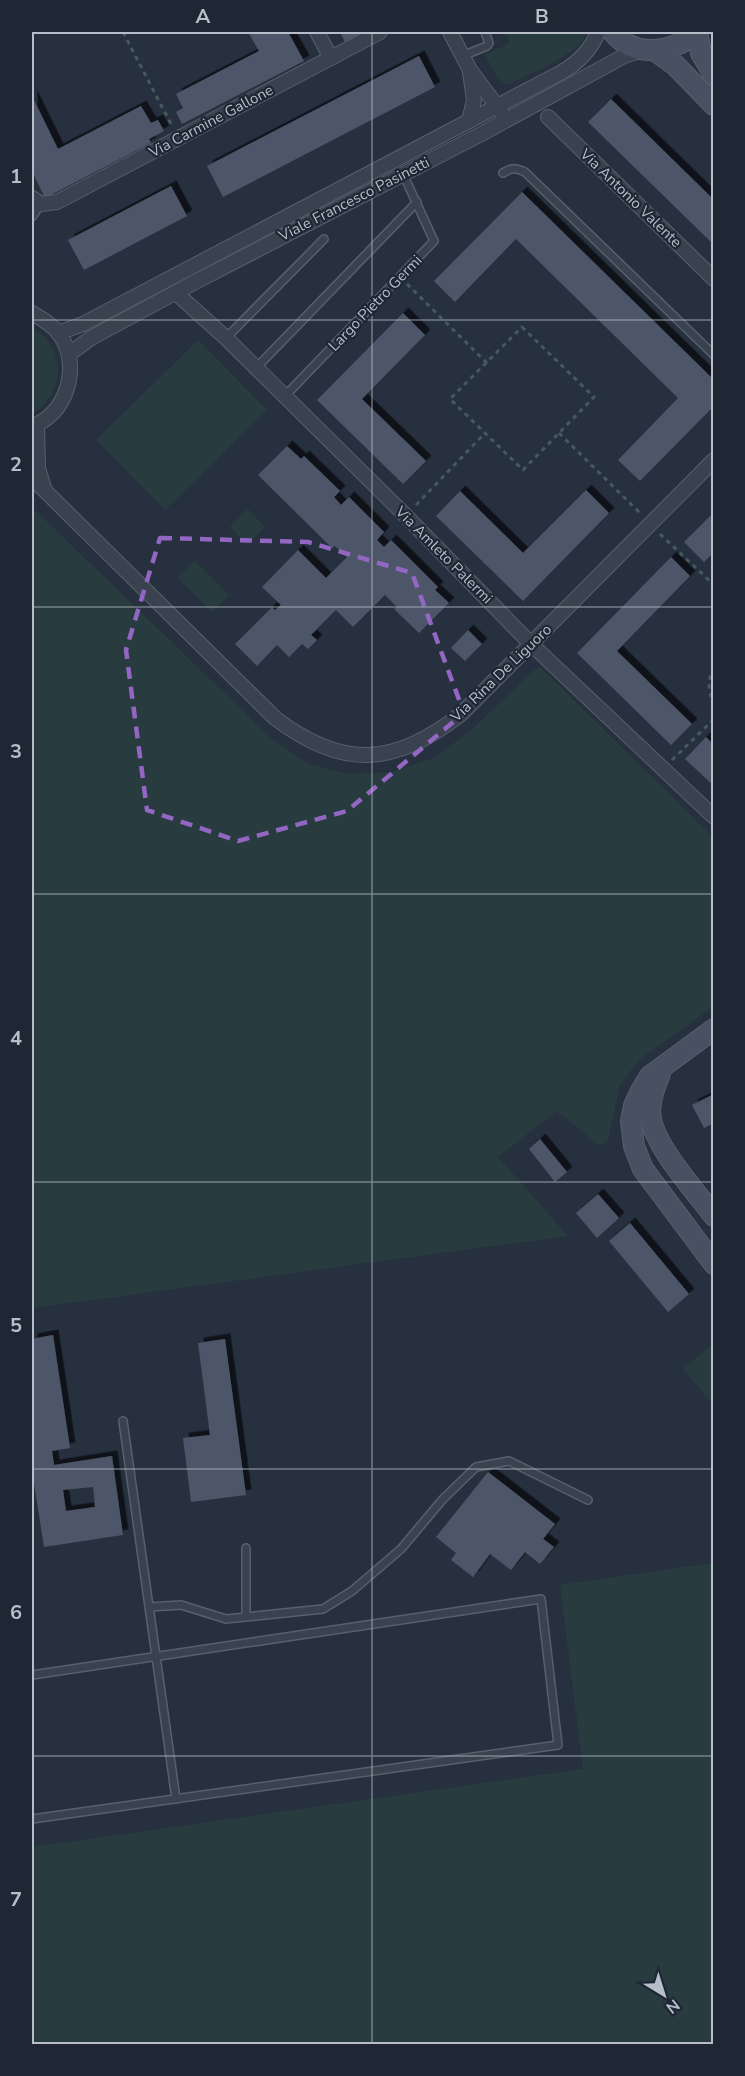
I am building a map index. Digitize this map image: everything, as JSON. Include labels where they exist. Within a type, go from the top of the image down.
[{"type":"main road","points":[[613,32],[624,43],[648,50],[675,64],[714,105]]},
{"type":"main road","points":[[648,50],[674,47],[697,32],[704,61],[714,75]]},
{"type":"main road","points":[[714,1029],[650,1076],[634,1106],[631,1121],[634,1146],[643,1169],[714,1264]]},
{"type":"main road","points":[[663,1066],[650,1105],[653,1126],[663,1147],[714,1216]]},
{"type":"street","points":[[317,32],[331,58]]},
{"type":"street","name":"Via Carmine Gallone","points":[[36,201],[57,202],[380,32]]},
{"type":"street","points":[[450,32],[470,70],[506,120]]},
{"type":"street","name":"Viale Francesco Pasinetti","points":[[58,333],[83,324],[576,64],[591,47],[598,32]]},
{"type":"street","name":"Viale Francesco Pasinetti","points":[[69,354],[91,338],[624,56],[648,50]]},
{"type":"street","points":[[469,121],[474,100],[470,70]]},
{"type":"street","name":"Via Antonio Valente","points":[[548,117],[714,279]]},
{"type":"street","name":"Via Amleto Palermi","points":[[176,293],[285,396],[531,644],[714,817]]},
{"type":"street","points":[[32,313],[46,321],[58,333],[69,354],[70,366],[69,384],[62,400],[51,414],[34,426],[38,468],[44,490]]},
{"type":"street","name":"Via Rina De Liguoro","points":[[32,478],[269,712],[303,738],[317,745],[345,753],[377,755],[396,752],[413,745],[461,714],[714,460]]},
{"type":"lane","points":[[462,56],[487,46],[489,43],[485,32]]},
{"type":"lane","points":[[503,173],[510,168],[518,168],[525,172],[714,355]]},
{"type":"lane","name":"Largo Pietro Germi","points":[[285,396],[434,241],[403,174]]},
{"type":"lane","points":[[32,217],[36,201]]},
{"type":"lane","points":[[256,368],[417,202]]},
{"type":"lane","points":[[226,338],[324,239]]},
{"type":"lane","points":[[123,1421],[176,1799]]},
{"type":"lane","points":[[149,1606],[181,1605],[226,1619],[323,1609],[352,1591],[401,1549],[443,1499],[476,1467],[509,1461],[588,1500]]},
{"type":"lane","points":[[246,1548],[246,1617]]},
{"type":"lane","points":[[32,1675],[541,1599],[558,1745],[32,1819]]},
{"type":"path","points":[[123,32],[179,139]]},
{"type":"path","points":[[400,277],[487,363]]},
{"type":"path","points":[[522,327],[594,397],[523,470],[450,399],[487,363],[522,327]]},
{"type":"path","points":[[406,516],[485,433]]},
{"type":"path","points":[[559,434],[714,585]]},
{"type":"path","points":[[714,667],[708,680],[709,693],[714,704]]},
{"type":"path","points":[[664,769],[714,719]]},
{"type":"highlighted area","points":[[160,538],[308,542],[412,573],[464,713],[347,811],[238,841],[147,810],[126,650]]},
{"type":"green space","points":[[505,32],[587,32],[575,49],[565,56],[529,75],[505,84],[497,77],[485,55],[510,43]]},
{"type":"green space","points":[[32,328],[44,336],[52,347],[57,358],[58,371],[51,395],[32,414]]},
{"type":"green space","points":[[198,340],[267,410],[165,510],[96,440]]},
{"type":"green space","points":[[32,507],[271,738],[306,763],[348,774],[391,772],[433,758],[468,733],[539,666],[713,837],[713,1007],[639,1060],[620,1085],[608,1140],[600,1146],[557,1111],[498,1157],[568,1236],[32,1308]]},
{"type":"green space","points":[[248,509],[265,527],[247,545],[230,527]]},
{"type":"green space","points":[[195,561],[229,595],[212,612],[178,578]]},
{"type":"green space","points":[[713,1344],[713,1404],[683,1369]]},
{"type":"green space","points":[[713,1563],[713,2044],[32,2044],[32,1847],[583,1769],[560,1585]]},
{"type":"building","points":[[248,32],[288,32],[304,61],[182,124],[176,112],[183,108],[176,94],[259,51]]},
{"type":"building","points":[[340,32],[365,32],[345,42]]},
{"type":"building","points":[[419,56],[435,87],[223,197],[207,166]]},
{"type":"building","points":[[32,96],[58,149],[141,106],[151,123],[158,120],[164,131],[149,139],[151,143],[45,198],[32,171]]},
{"type":"building","points":[[611,99],[714,200],[714,245],[588,122]]},
{"type":"building","points":[[171,186],[187,216],[84,270],[68,240]]},
{"type":"building","points":[[522,192],[714,380],[714,406],[640,481],[618,460],[678,398],[516,239],[455,302],[434,281]]},
{"type":"building","points":[[403,313],[425,335],[362,399],[426,461],[403,484],[317,400]]},
{"type":"building","points":[[287,446],[301,459],[304,456],[340,491],[334,497],[341,505],[349,497],[384,532],[377,540],[384,547],[391,540],[438,587],[435,590],[449,603],[419,633],[394,609],[397,607],[385,595],[353,627],[336,610],[311,635],[317,640],[308,649],[302,644],[289,657],[277,645],[257,666],[235,644],[272,607],[275,610],[281,605],[262,587],[298,550],[326,578],[347,557],[335,546],[332,548],[258,475]]},
{"type":"building","points":[[586,490],[609,513],[523,601],[436,516],[460,491],[523,553]]},
{"type":"building","points":[[714,512],[714,552],[704,562],[684,542]]},
{"type":"building","points":[[671,557],[690,576],[617,651],[692,724],[671,745],[577,653]]},
{"type":"building","points":[[468,630],[482,644],[465,661],[451,648]]},
{"type":"building","points":[[706,737],[714,745],[714,786],[685,759]]},
{"type":"building","points":[[714,1094],[714,1123],[704,1128],[692,1105]]},
{"type":"building","points":[[540,1139],[567,1172],[555,1182],[529,1149]]},
{"type":"building","points":[[598,1194],[619,1218],[597,1238],[576,1213]]},
{"type":"building","points":[[630,1223],[689,1294],[668,1312],[609,1241]]},
{"type":"building","points":[[53,1335],[70,1448],[52,1451],[54,1465],[112,1456],[123,1535],[44,1547],[34,1483],[32,1483],[32,1339]],"holes":[[[93,1487],[95,1507],[66,1511],[63,1490]]]},
{"type":"building","points":[[225,1339],[246,1495],[191,1502],[183,1438],[210,1435],[198,1343]]},
{"type":"building","points":[[488,1472],[555,1524],[543,1539],[554,1547],[540,1564],[525,1552],[511,1570],[490,1554],[473,1577],[451,1560],[456,1553],[436,1537]]}]
